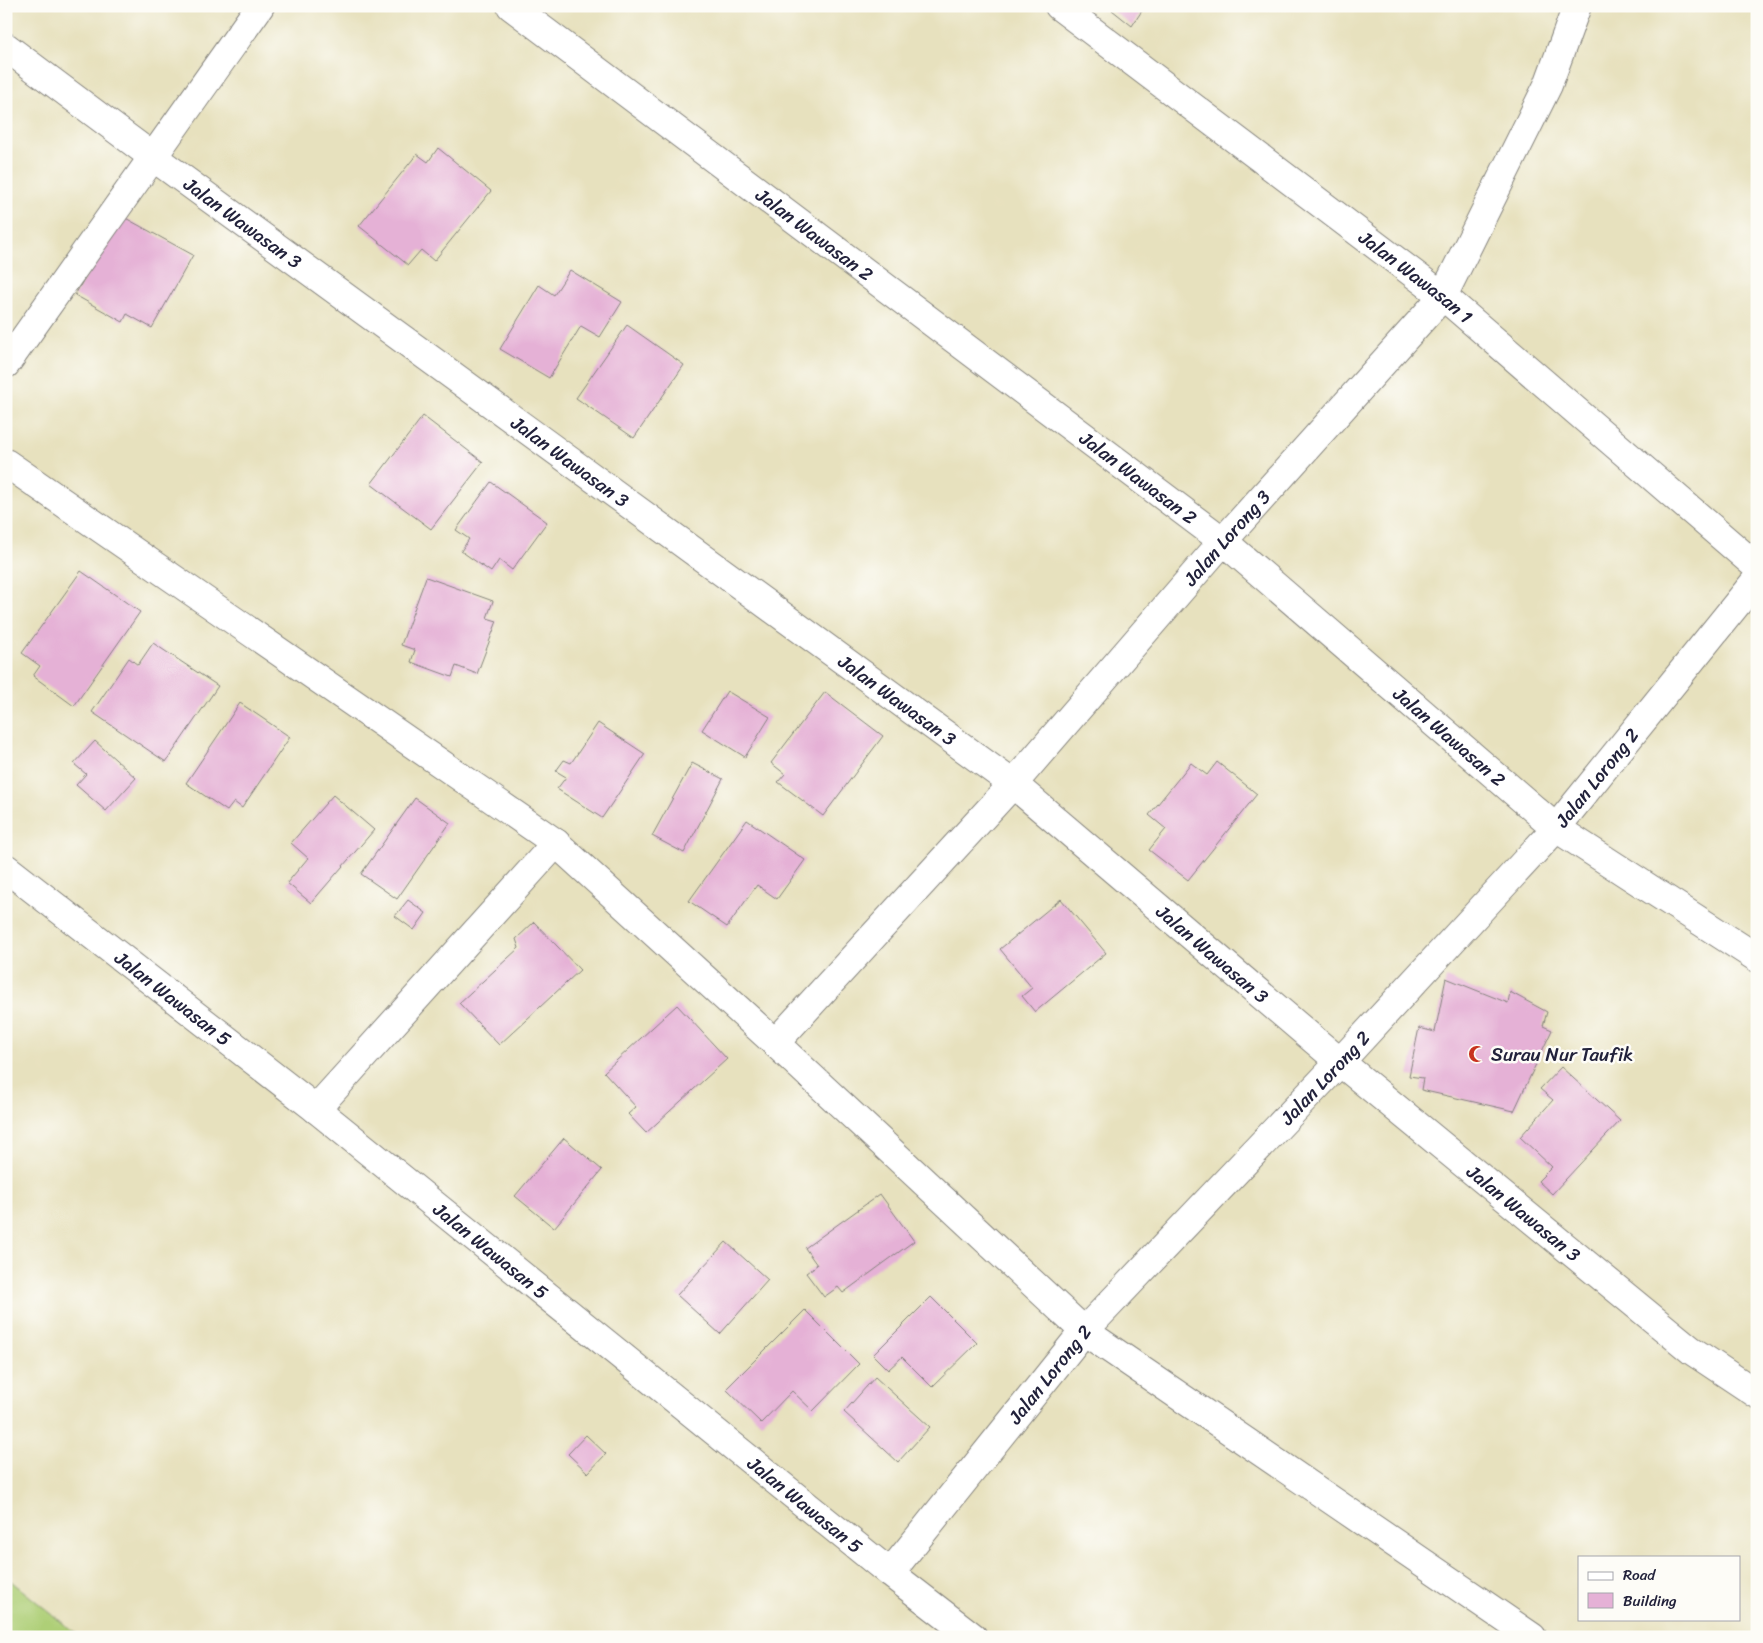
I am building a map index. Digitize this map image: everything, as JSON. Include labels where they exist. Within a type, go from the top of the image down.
[{"type":"street","points":[[6,364],[260,6]]},
{"type":"street","name":"Jalan Wawasan 2","points":[[511,6],[1223,541],[1556,828],[1757,958]]},
{"type":"street","name":"Jalan Wawasan 1","points":[[1059,6],[1442,296],[1757,567]]},
{"type":"street","name":"Jalan Lorong 3","points":[[775,1043],[1013,784],[1223,541],[1442,296],[1548,86],[1577,6]]},
{"type":"street","name":"Jalan Wawasan 3","points":[[6,47],[1013,784],[1340,1062],[1690,1350],[1757,1394]]},
{"type":"street","points":[[6,463],[556,843],[775,1043],[1084,1331],[1532,1637]]},
{"type":"street","name":"Jalan Lorong 2","points":[[890,1573],[1084,1331],[1340,1062],[1556,828],[1757,579]]},
{"type":"street","points":[[316,1109],[556,843]]},
{"type":"street","name":"Jalan Wawasan 5","points":[[6,868],[316,1109],[890,1573],[973,1637]]},
{"type":"green space","points":[[6,1577],[80,1637],[6,1637]]},
{"type":"building","points":[[1107,6],[1145,6],[1132,26]]},
{"type":"building","points":[[438,148],[491,191],[434,261],[421,250],[408,265],[359,226],[417,154],[428,162]]},
{"type":"building","points":[[120,215],[193,255],[152,328],[127,314],[123,322],[75,295]]},
{"type":"building","points":[[570,270],[622,302],[600,337],[581,326],[549,378],[500,349],[539,285],[554,295]]},
{"type":"building","points":[[627,325],[684,365],[634,438],[576,398]]},
{"type":"building","points":[[423,416],[483,462],[431,529],[371,484]]},
{"type":"building","points":[[491,482],[547,522],[512,570],[499,560],[491,572],[461,551],[469,539],[456,530]]},
{"type":"building","points":[[81,571],[140,612],[74,706],[33,676],[40,666],[22,653]]},
{"type":"building","points":[[426,577],[493,601],[487,618],[497,621],[477,674],[456,666],[452,677],[411,662],[415,650],[401,645]]},
{"type":"building","points":[[153,643],[218,686],[166,762],[92,712],[129,658],[138,665]]},
{"type":"building","points":[[727,691],[770,717],[745,757],[702,730]]},
{"type":"building","points":[[825,692],[883,736],[823,816],[778,782],[785,774],[771,763]]},
{"type":"building","points":[[240,703],[290,737],[242,808],[234,802],[227,811],[186,783]]},
{"type":"building","points":[[598,723],[645,754],[602,818],[557,789],[566,777],[556,771],[564,760],[571,763]]},
{"type":"building","points":[[95,741],[136,778],[106,811],[76,785],[86,774],[74,764]]},
{"type":"building","points":[[1217,762],[1257,794],[1188,880],[1149,850],[1166,829],[1149,815],[1191,763],[1207,775]]},
{"type":"building","points":[[692,763],[723,779],[684,853],[652,836]]},
{"type":"building","points":[[333,795],[374,830],[311,903],[287,883],[308,858],[291,843]]},
{"type":"building","points":[[415,798],[450,823],[397,899],[361,874]]},
{"type":"building","points":[[747,820],[805,860],[777,899],[757,885],[727,927],[689,901]]},
{"type":"building","points":[[1061,899],[1106,953],[1035,1012],[1022,996],[1032,988],[1000,949]]},
{"type":"building","points":[[408,900],[426,913],[414,930],[395,916]]},
{"type":"building","points":[[534,922],[580,970],[499,1045],[459,1003],[519,948],[516,939]]},
{"type":"building","name":"Surau Nur Taufik","points":[[1446,978],[1508,1003],[1510,992],[1547,1012],[1543,1026],[1552,1030],[1514,1111],[1421,1090],[1423,1078],[1409,1076],[1419,1028],[1435,1032]]},
{"type":"building","points":[[677,1005],[727,1059],[646,1133],[628,1114],[636,1107],[604,1072]]},
{"type":"building","points":[[1561,1067],[1620,1121],[1552,1194],[1538,1181],[1552,1167],[1520,1137],[1553,1100],[1540,1089]]},
{"type":"building","points":[[564,1138],[602,1170],[554,1228],[515,1196]]},
{"type":"building","points":[[880,1194],[914,1241],[843,1293],[838,1287],[824,1297],[806,1273],[817,1265],[805,1248]]},
{"type":"building","points":[[726,1242],[768,1280],[720,1334],[677,1295]]},
{"type":"building","points":[[931,1297],[977,1343],[932,1387],[902,1357],[888,1370],[873,1355]]},
{"type":"building","points":[[805,1310],[859,1364],[813,1411],[792,1391],[761,1423],[726,1389]]},
{"type":"building","points":[[875,1377],[930,1427],[898,1462],[844,1412]]},
{"type":"building","points":[[586,1435],[606,1454],[588,1473],[568,1454]]},
{"type":"place","name":"Surau Nur Taufik","points":[[1477,1054]]}]
